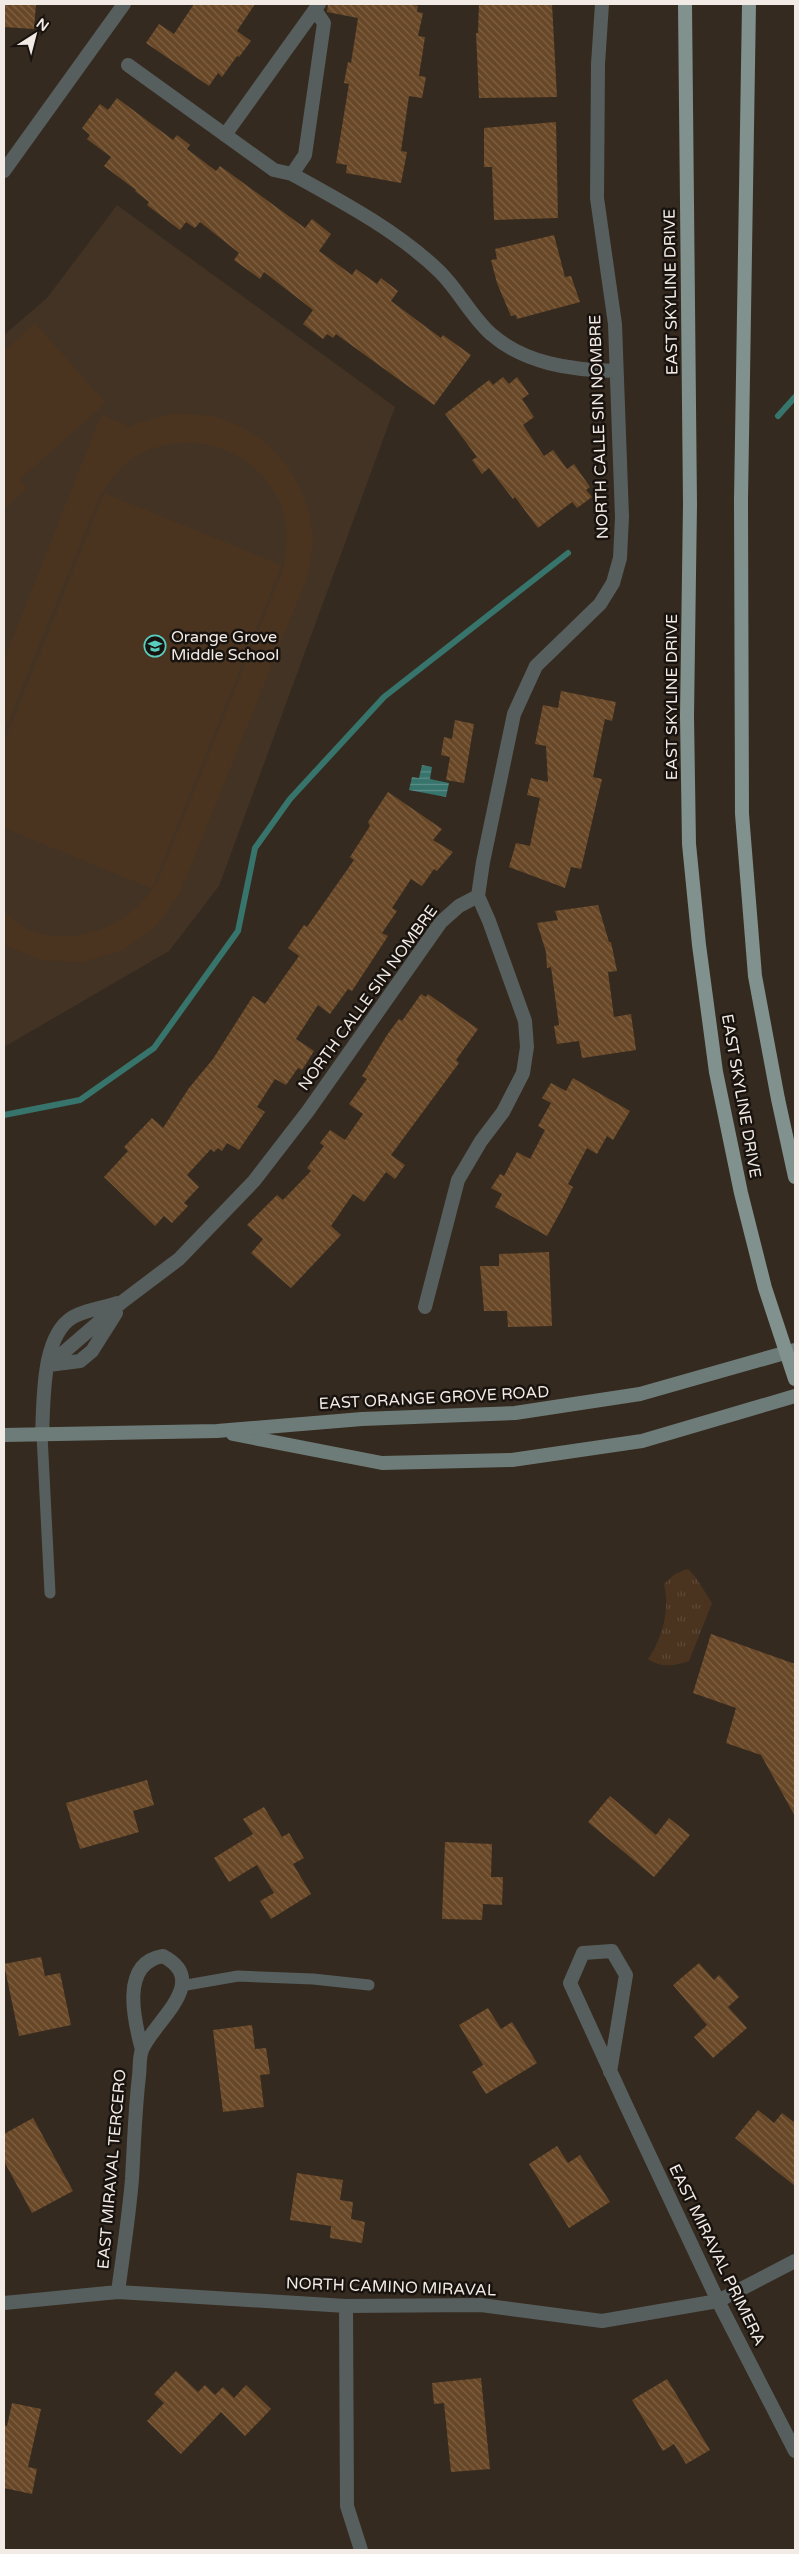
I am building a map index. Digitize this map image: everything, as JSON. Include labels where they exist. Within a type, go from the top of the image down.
[{"type":"main road","name":"EAST SKYLINE DRIVE","points":[[686,4],[690,504],[689,844],[699,945],[716,1072],[760,1269],[791,1351],[795,1379]]},
{"type":"main road","points":[[749,4],[741,510],[742,814],[755,976],[778,1100],[795,1177]]},
{"type":"main road","name":"EAST ORANGE GROVE ROAD","points":[[4,1435],[218,1431],[362,1418],[516,1413],[640,1394],[791,1351]]},
{"type":"main road","name":"EAST ORANGE GROVE ROAD","points":[[218,1431],[382,1463],[512,1460],[642,1441],[795,1396]]},
{"type":"street","points":[[4,171],[124,4]]},
{"type":"street","name":"NORTH CALLE SIN NOMBRE","points":[[42,1435],[45,1378],[49,1365],[49,1350],[65,1323],[74,1316],[122,1302],[179,1259],[254,1181],[308,1111],[441,922],[458,906],[478,896],[483,862],[514,714],[536,666],[600,604],[613,583],[617,566],[622,517],[615,371],[615,324],[597,198],[598,64],[602,4]]},
{"type":"street","points":[[292,174],[305,155],[324,23],[317,7]]},
{"type":"street","points":[[225,135],[317,7]]},
{"type":"street","points":[[128,65],[274,170],[292,174],[403,242],[441,272],[491,334],[517,351],[546,363],[586,370],[615,371]]},
{"type":"street","points":[[425,1307],[458,1180],[481,1141],[503,1112],[523,1073],[527,1047],[525,1021],[478,896]]},
{"type":"street","name":"NORTH CALLE SIN NOMBRE","points":[[49,1365],[80,1361],[92,1351],[122,1302]]},
{"type":"street","name":"EAST MIRAVAL PRIMERA","points":[[610,2072],[626,1975],[612,1951],[583,1953],[570,1983],[610,2072],[718,2301],[795,2451]]},
{"type":"street","name":"EAST MIRAVAL TERCERO","points":[[118,2292],[131,2182],[136,2095],[142,2050],[134,2020],[134,1992],[138,1973],[152,1958],[163,1956],[177,1966],[181,1976],[181,1986],[170,2012],[142,2050]]},
{"type":"street","name":"NORTH CAMINO MIRAVAL","points":[[4,2303],[118,2292],[346,2306],[481,2305],[602,2321],[718,2301],[795,2261]]},
{"type":"street","points":[[346,2306],[347,2506],[361,2550]]},
{"type":"lane","points":[[42,1435],[50,1593]]},
{"type":"lane","points":[[181,1986],[238,1976],[313,1979],[369,1985]]},
{"type":"shaded area","name":"Orange Grove Middle School","points":[[117,205],[395,407],[219,886],[169,951],[4,1047],[4,335],[47,298]]},
{"type":"green space","points":[[35,323],[106,403],[20,479],[27,488],[4,509],[4,351]]},
{"type":"green space","points":[[176,413],[214,417],[238,425],[255,435],[271,448],[295,478],[304,496],[313,536],[307,578],[180,893],[156,926],[122,951],[82,962],[41,960],[4,945],[4,911],[22,926],[39,933],[57,936],[93,932],[111,925],[127,915],[141,903],[158,881],[284,567],[286,527],[280,503],[270,485],[257,470],[241,458],[224,450],[205,444],[185,443],[165,445],[146,451],[132,459],[120,470],[100,495],[4,733],[4,660],[101,415],[127,425],[125,429],[137,423]]},
{"type":"green space","points":[[104,493],[282,565],[152,889],[4,828],[4,742]]},
{"type":"green space","points":[[688,1569],[712,1603],[689,1661],[673,1665],[658,1664],[648,1659],[658,1642],[664,1623],[666,1593],[664,1584],[675,1574]]},
{"type":"water","points":[[422,765],[432,767],[430,779],[449,783],[446,797],[409,790],[412,777],[419,778]]},
{"type":"building","points":[[4,4],[36,4],[34,29],[4,27]]},
{"type":"building","points":[[194,4],[255,4],[237,31],[251,41],[222,77],[218,73],[209,86],[146,43],[159,24],[174,34]]},
{"type":"building","points":[[328,4],[408,4],[418,6],[417,12],[423,13],[418,36],[425,37],[419,76],[426,77],[422,98],[409,96],[401,151],[407,152],[401,183],[346,173],[347,165],[336,163],[349,84],[344,83],[348,62],[351,63],[358,18],[327,12]]},
{"type":"building","points":[[479,4],[552,4],[557,97],[479,98],[476,33],[478,33]]},
{"type":"building","points":[[117,98],[173,140],[177,135],[190,145],[187,149],[216,171],[220,166],[305,228],[312,219],[331,234],[319,251],[352,275],[356,269],[377,284],[381,278],[398,291],[391,301],[441,338],[443,335],[471,355],[434,405],[336,334],[333,338],[327,334],[323,339],[303,324],[313,310],[264,272],[260,279],[234,260],[239,253],[200,222],[195,228],[186,222],[180,230],[147,205],[149,202],[136,190],[104,166],[111,157],[87,139],[90,135],[82,128],[100,104],[108,110]]},
{"type":"building","points":[[556,122],[558,218],[494,220],[492,167],[484,167],[484,128]]},
{"type":"building","points":[[554,235],[565,277],[571,276],[580,302],[517,319],[516,315],[511,316],[497,283],[491,260],[497,259],[495,249]]},
{"type":"building","points":[[503,377],[509,384],[517,377],[529,394],[522,399],[534,417],[523,425],[544,456],[553,450],[567,469],[574,464],[590,487],[586,490],[592,497],[577,508],[572,502],[538,528],[515,497],[513,499],[489,468],[482,474],[472,460],[477,457],[445,414],[489,380],[493,385]]},
{"type":"building","points":[[561,691],[616,702],[612,721],[605,719],[593,777],[602,779],[581,869],[571,867],[565,888],[509,867],[516,843],[530,846],[540,798],[527,795],[531,778],[548,782],[546,746],[535,744],[543,705],[558,708]]},
{"type":"building","points":[[455,720],[474,724],[464,783],[446,780],[450,757],[441,755],[444,737],[452,739]]},
{"type":"building","points":[[388,792],[442,829],[433,840],[453,852],[437,871],[434,869],[422,886],[411,879],[392,908],[397,911],[382,933],[388,936],[352,991],[348,989],[330,1014],[318,1005],[296,1039],[314,1051],[302,1070],[298,1068],[286,1085],[275,1079],[257,1107],[265,1112],[239,1150],[227,1143],[222,1151],[218,1148],[214,1152],[211,1149],[187,1175],[199,1187],[184,1203],[188,1206],[172,1223],[164,1216],[155,1226],[104,1177],[128,1151],[124,1147],[152,1118],[163,1128],[189,1088],[213,1059],[253,996],[265,1004],[299,956],[288,948],[304,925],[307,927],[354,860],[350,857],[370,826],[368,822]]},
{"type":"building","points":[[598,905],[609,942],[611,942],[617,971],[608,972],[614,1017],[631,1014],[636,1050],[582,1058],[579,1041],[557,1044],[554,1026],[559,1025],[551,967],[547,968],[546,952],[537,923],[558,920],[555,911]]},
{"type":"building","points":[[421,994],[426,997],[428,994],[478,1029],[456,1060],[459,1063],[391,1155],[405,1165],[395,1179],[386,1172],[364,1202],[353,1194],[331,1226],[341,1235],[291,1288],[251,1253],[263,1239],[247,1225],[277,1195],[283,1200],[311,1171],[307,1168],[324,1146],[320,1143],[330,1130],[345,1140],[363,1114],[349,1104],[367,1079],[362,1076],[387,1035],[399,1019],[402,1021]]},
{"type":"building","points":[[573,1078],[630,1111],[613,1140],[607,1136],[597,1154],[587,1148],[568,1184],[573,1187],[547,1236],[495,1207],[502,1194],[491,1188],[500,1174],[504,1176],[517,1152],[530,1159],[545,1130],[538,1126],[551,1103],[542,1098],[551,1083],[566,1091]]},
{"type":"building","points":[[549,1252],[552,1326],[508,1327],[507,1311],[484,1311],[480,1266],[499,1266],[499,1254]]},
{"type":"building","points":[[711,1634],[795,1664],[795,1816],[761,1755],[726,1743],[736,1708],[693,1693]]},
{"type":"building","points":[[147,1780],[154,1805],[133,1811],[139,1832],[80,1849],[66,1803]]},
{"type":"building","points":[[610,1796],[656,1835],[669,1818],[690,1835],[654,1877],[588,1822]]},
{"type":"building","points":[[264,1807],[282,1837],[289,1833],[304,1858],[293,1864],[311,1894],[271,1919],[260,1901],[274,1893],[257,1865],[229,1882],[214,1858],[253,1834],[243,1819]]},
{"type":"building","points":[[445,1842],[492,1844],[491,1877],[503,1877],[502,1905],[483,1904],[482,1920],[442,1919]]},
{"type":"building","points":[[41,1957],[45,1976],[60,1973],[71,2025],[19,2036],[4,1964]]},
{"type":"building","points":[[699,1963],[714,1980],[719,1975],[739,1997],[728,2007],[747,2028],[713,2058],[694,2037],[707,2025],[673,1985]]},
{"type":"building","points":[[488,2008],[501,2029],[512,2022],[537,2063],[486,2094],[472,2072],[483,2065],[459,2025]]},
{"type":"building","points":[[252,2025],[255,2049],[266,2048],[270,2074],[260,2075],[264,2107],[223,2112],[213,2030]]},
{"type":"building","points":[[758,2110],[774,2123],[782,2113],[795,2123],[795,2186],[735,2138]]},
{"type":"building","points":[[33,2118],[73,2191],[32,2213],[4,2161],[4,2134]]},
{"type":"building","points":[[557,2146],[568,2163],[580,2155],[610,2202],[569,2228],[529,2164]]},
{"type":"building","points":[[297,2173],[343,2180],[340,2200],[353,2202],[351,2219],[365,2222],[362,2243],[330,2238],[331,2226],[290,2220]]},
{"type":"building","points":[[176,2371],[198,2392],[205,2385],[215,2395],[223,2387],[234,2398],[246,2385],[271,2409],[245,2436],[221,2412],[181,2454],[147,2421],[164,2403],[154,2394]]},
{"type":"building","points":[[481,2378],[490,2469],[451,2472],[444,2403],[434,2404],[432,2383]]},
{"type":"building","points":[[667,2379],[710,2450],[686,2464],[674,2444],[663,2451],[632,2400]]},
{"type":"building","points":[[12,2403],[41,2409],[28,2467],[37,2469],[32,2494],[4,2488],[4,2425],[7,2426]]},
{"type":"waterway","points":[[778,416],[795,397]]},
{"type":"waterway","points":[[4,1115],[80,1100],[154,1048],[238,931],[255,848],[290,799],[384,697],[568,553]]},
{"type":"place","name":"Orange Grove Middle School","points":[[155,646]]}]
